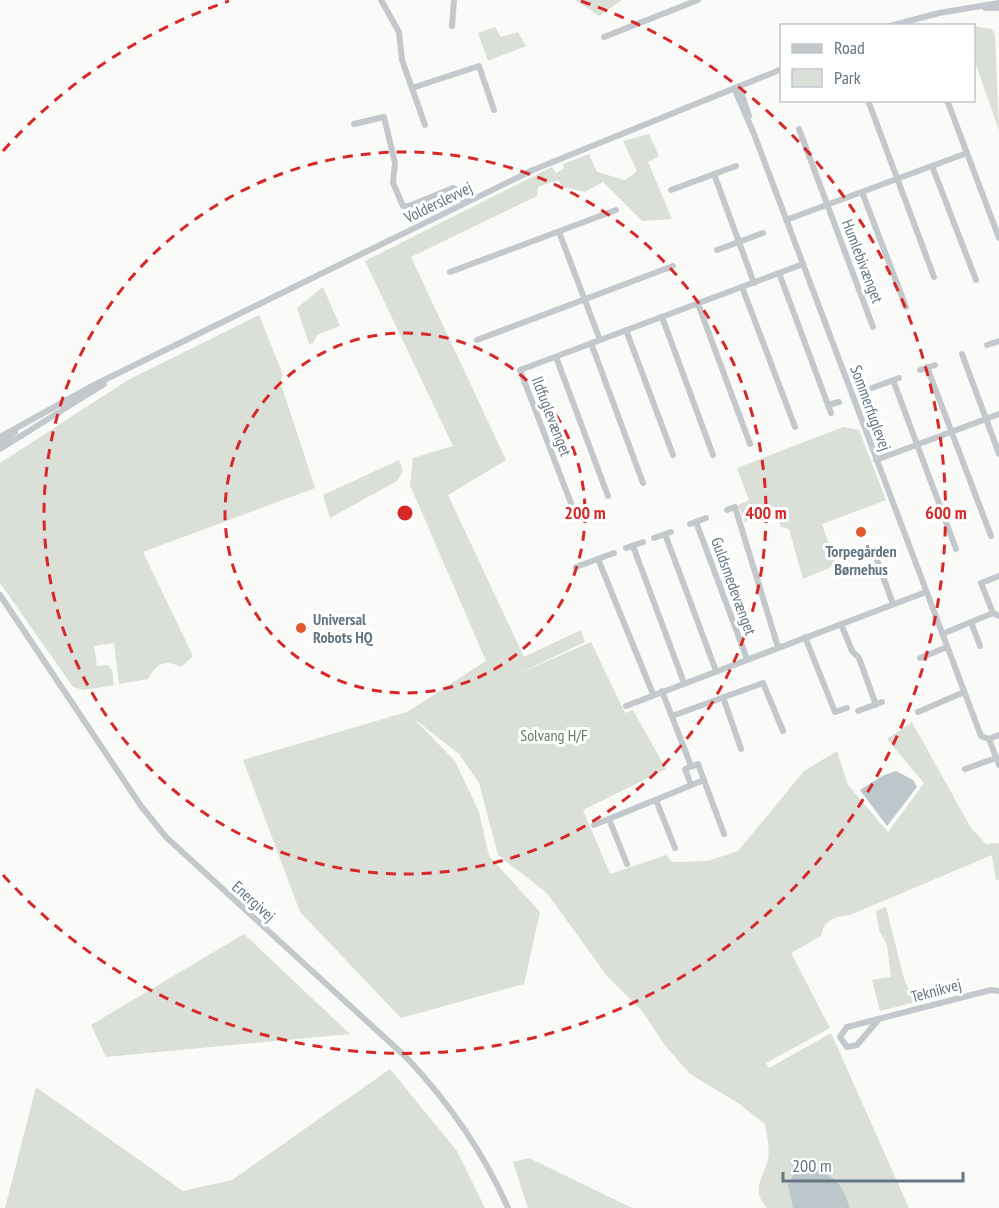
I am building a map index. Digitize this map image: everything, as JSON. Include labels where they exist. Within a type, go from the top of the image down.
[{"type":"street","points":[[381,0],[399,32],[402,60],[425,126]]},
{"type":"street","points":[[452,26],[454,0]]},
{"type":"street","points":[[604,37],[698,0]]},
{"type":"street","points":[[898,24],[939,13],[999,3]]},
{"type":"street","points":[[970,8],[999,8]]},
{"type":"street","points":[[412,88],[479,66],[494,110]]},
{"type":"street","name":"Volderslevvej","points":[[0,437],[44,411],[465,203],[574,152],[780,70]]},
{"type":"street","name":"Sommerfuglevej","points":[[737,87],[981,736],[989,739],[999,765]]},
{"type":"street","points":[[948,102],[999,238]]},
{"type":"street","points":[[868,103],[934,277]]},
{"type":"street","points":[[354,124],[384,117],[395,163],[393,183],[403,206],[409,206],[453,188],[458,190],[465,203]]},
{"type":"street","name":"Humlebivænget","points":[[799,129],[873,327]]},
{"type":"street","name":"Humlebivænget","points":[[786,220],[967,153]]},
{"type":"street","points":[[671,190],[736,166]]},
{"type":"street","points":[[932,166],[976,280]]},
{"type":"street","points":[[714,174],[754,283]]},
{"type":"street","name":"Humlebivænget","points":[[862,192],[906,307]]},
{"type":"street","points":[[450,272],[616,210]]},
{"type":"street","points":[[559,232],[600,340]]},
{"type":"street","points":[[717,250],[763,233]]},
{"type":"street","name":"Ildfuglevænget","points":[[572,506],[520,370],[803,264]]},
{"type":"street","points":[[477,340],[673,266]]},
{"type":"street","points":[[779,273],[831,413]]},
{"type":"street","points":[[742,287],[795,427]]},
{"type":"street","points":[[698,304],[750,444]]},
{"type":"street","points":[[662,317],[713,455]]},
{"type":"street","points":[[626,330],[673,455]]},
{"type":"street","points":[[987,345],[998,343]]},
{"type":"street","points":[[591,344],[643,483]]},
{"type":"street","points":[[962,355],[999,454]]},
{"type":"street","name":"Ildfuglevænget","points":[[556,357],[608,496]]},
{"type":"street","points":[[920,370],[935,365]]},
{"type":"street","points":[[927,367],[991,536]]},
{"type":"street","name":"Volderslevvej","points":[[0,449],[114,377]]},
{"type":"street","points":[[872,388],[896,379],[917,445],[956,549]]},
{"type":"street","points":[[828,405],[838,402]]},
{"type":"street","points":[[0,442],[44,411]]},
{"type":"street","points":[[876,460],[999,414]]},
{"type":"street","points":[[792,419],[800,416]]},
{"type":"street","name":"Guldsmedevænget","points":[[728,510],[735,507],[778,648]]},
{"type":"street","name":"Guldsmedevænget","points":[[706,518],[693,523],[747,659]]},
{"type":"street","points":[[654,538],[668,533],[716,671]]},
{"type":"street","points":[[643,542],[630,547],[684,682]]},
{"type":"street","points":[[576,567],[614,553]]},
{"type":"street","points":[[598,559],[653,694]]},
{"type":"street","points":[[877,560],[893,604]]},
{"type":"street","points":[[883,575],[891,572]]},
{"type":"street","points":[[942,634],[996,615],[981,583],[999,576]]},
{"type":"street","name":"Guldsmedevænget","points":[[626,706],[684,682],[926,592]]},
{"type":"street","name":"Energivej","points":[[0,595],[141,806],[166,837],[407,1058],[433,1086],[471,1137],[493,1174],[508,1208]]},
{"type":"street","points":[[971,622],[980,646]]},
{"type":"street","points":[[841,624],[879,704],[858,711]]},
{"type":"street","points":[[805,637],[836,712],[847,708]]},
{"type":"street","points":[[920,658],[947,647]]},
{"type":"street","points":[[672,716],[763,683],[783,732]]},
{"type":"street","points":[[663,691],[691,766]]},
{"type":"street","points":[[918,712],[964,692]]},
{"type":"street","points":[[723,697],[741,749]]},
{"type":"street","points":[[989,739],[999,735]]},
{"type":"street","points":[[965,769],[996,758]]},
{"type":"street","points":[[691,785],[685,769],[698,764],[724,834]]},
{"type":"street","points":[[594,825],[704,780]]},
{"type":"street","points":[[656,800],[675,848]]},
{"type":"street","points":[[609,819],[627,864]]},
{"type":"street","name":"Teknikvej","points":[[879,1019],[857,1045],[847,1047],[843,1044],[840,1037],[847,1027],[991,990],[999,991]]},
{"type":"green space","points":[[575,0],[622,0],[599,16]]},
{"type":"green space","points":[[975,26],[992,29],[995,35],[999,130],[975,62]]},
{"type":"green space","points":[[495,27],[501,37],[518,32],[526,46],[488,61],[478,33]]},
{"type":"green space","name":"Solvang H/F","points":[[649,134],[659,156],[648,162],[672,219],[642,221],[603,182],[585,192],[563,187],[558,180],[538,187],[537,196],[411,257],[506,460],[448,495],[524,657],[581,630],[585,642],[511,677],[591,642],[625,713],[633,710],[666,769],[583,810],[610,874],[666,855],[672,862],[708,861],[738,851],[804,771],[837,751],[848,785],[888,832],[924,783],[887,739],[912,722],[971,828],[986,844],[999,843],[999,880],[996,880],[992,855],[850,915],[831,920],[827,922],[821,936],[791,953],[830,1028],[766,1063],[769,1068],[831,1033],[909,1208],[767,1208],[759,1196],[759,1184],[769,1155],[765,1124],[738,1103],[690,1074],[664,1044],[643,1012],[607,976],[547,893],[498,855],[479,783],[459,754],[412,717],[455,761],[479,812],[489,856],[540,912],[524,984],[401,1018],[300,912],[243,760],[407,712],[486,661],[410,485],[413,458],[453,446],[365,261],[552,167],[556,173],[564,169],[563,164],[589,154],[597,172],[625,180],[637,171],[623,141]]},
{"type":"green space","points":[[323,287],[340,326],[317,335],[313,343],[309,344],[297,308]]},
{"type":"green space","points":[[259,315],[283,375],[280,381],[315,488],[143,552],[193,656],[181,667],[165,663],[158,666],[148,679],[119,684],[114,643],[94,646],[97,666],[108,665],[112,670],[114,685],[84,690],[73,687],[0,583],[0,463],[128,380]]},
{"type":"green space","points":[[843,427],[859,430],[886,500],[822,524],[836,565],[803,579],[789,529],[781,527],[776,513],[745,522],[738,505],[749,500],[737,468]]},
{"type":"green space","points":[[399,460],[403,471],[397,481],[330,518],[323,495]]},
{"type":"green space","points":[[886,907],[904,979],[910,992],[923,996],[924,1000],[880,1011],[872,980],[891,977],[887,945],[879,930],[876,911]]},
{"type":"green space","points":[[244,934],[350,1034],[106,1057],[91,1025]]},
{"type":"green space","points":[[390,1069],[457,1151],[485,1208],[5,1208],[36,1087],[183,1191],[232,1180]]},
{"type":"green space","points":[[529,1158],[632,1208],[528,1208],[513,1162]]},
{"type":"shaded area","points":[[896,771],[913,780],[917,787],[887,826],[860,790],[882,776]]},
{"type":"shaded area","points":[[805,1169],[821,1172],[834,1180],[844,1192],[849,1208],[793,1208],[788,1184],[794,1174]]},
{"type":"place","name":"Torpegården Børnehus","points":[[861,532]]},
{"type":"place","name":"Universal Robots HQ","points":[[301,628]]}]
